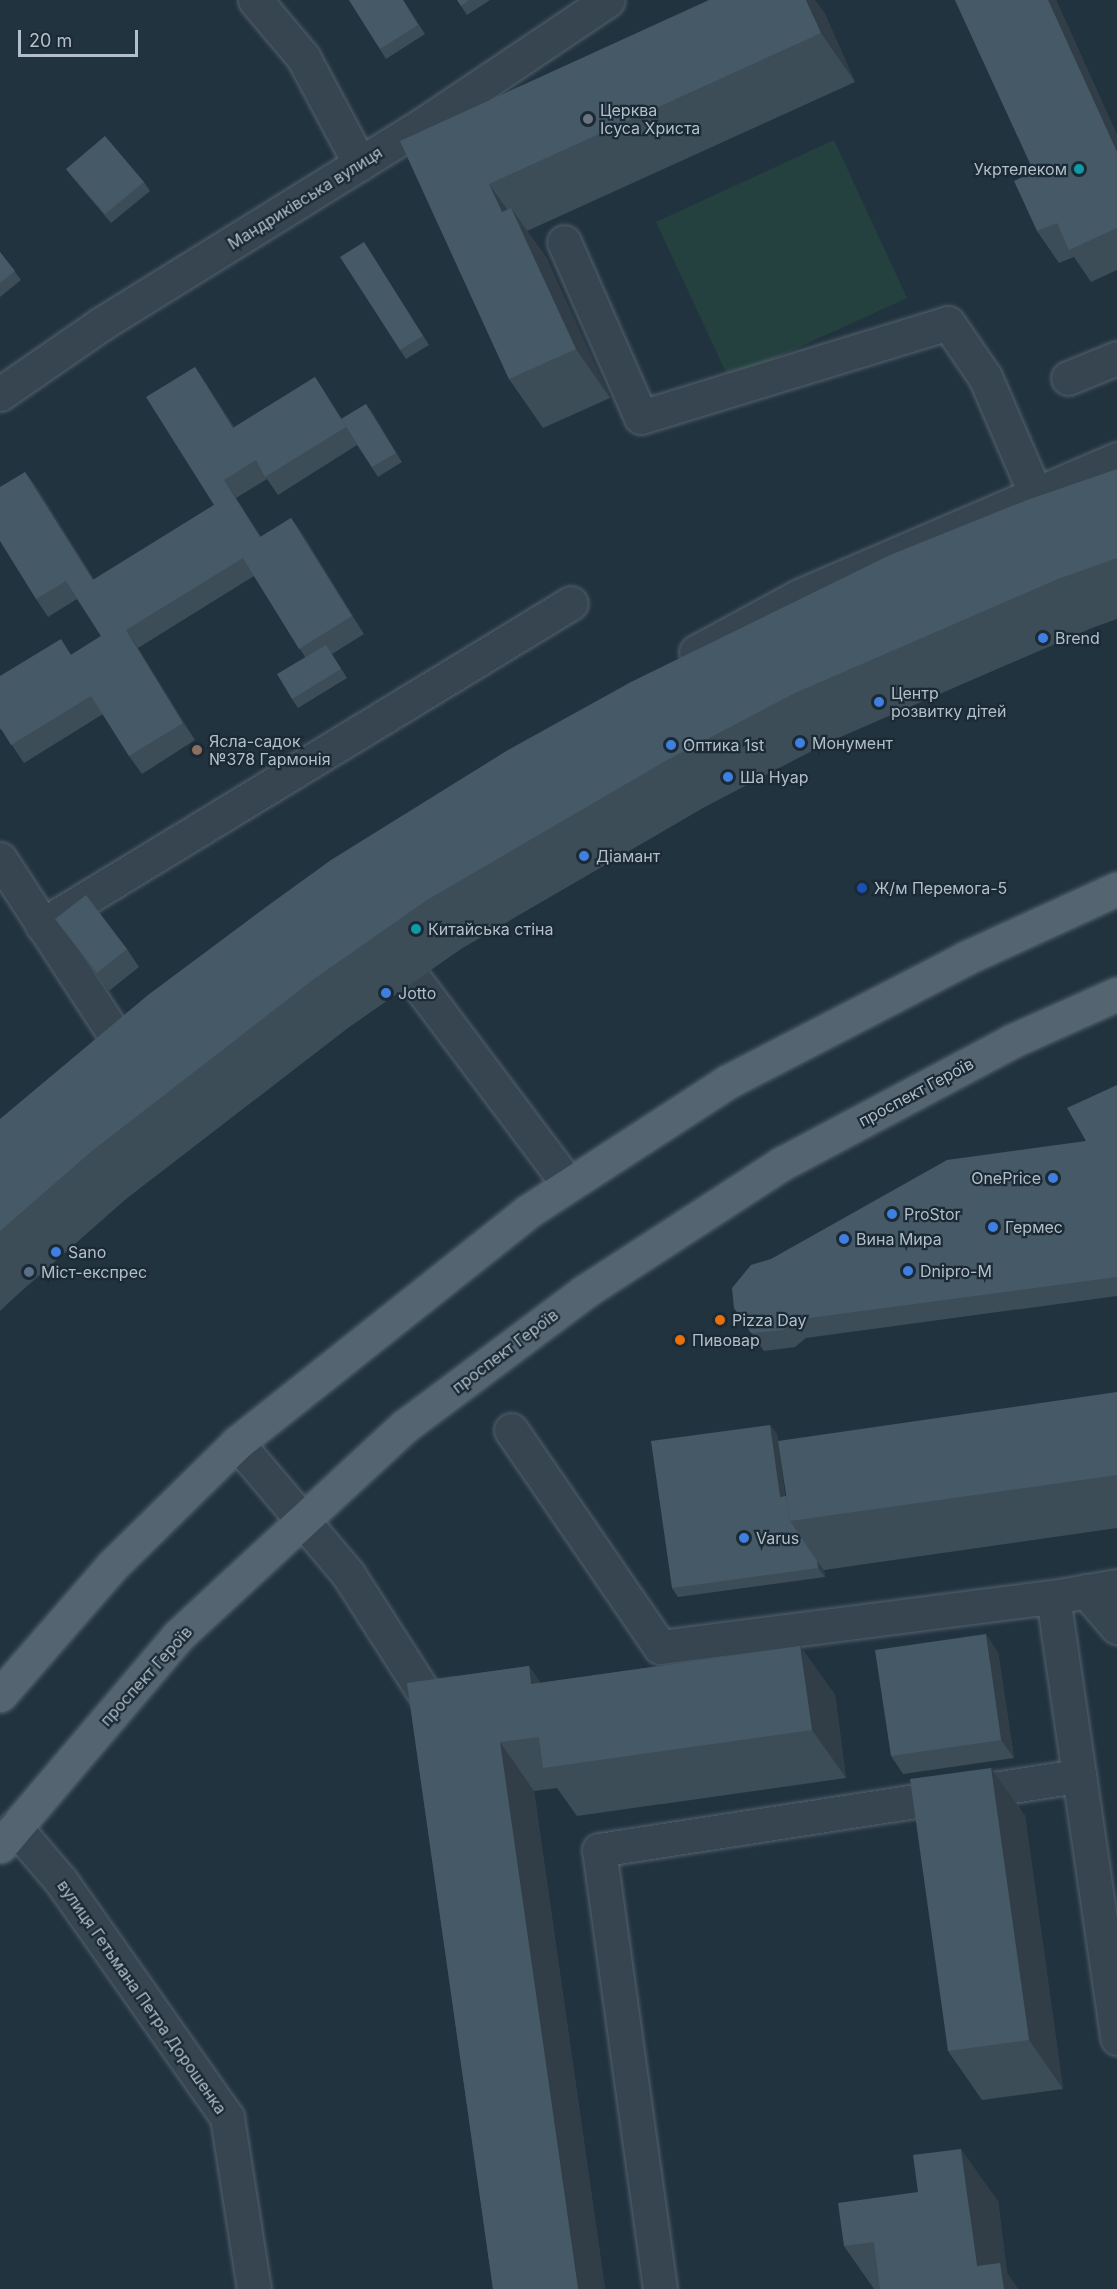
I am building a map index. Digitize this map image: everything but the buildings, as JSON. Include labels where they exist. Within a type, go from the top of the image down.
[{"type":"main road","points":[[0,1695],[112,1565],[237,1443],[337,1359],[526,1212],[727,1082],[966,958],[1117,888]]},
{"type":"main road","name":"проспект Героїв","points":[[7,1836],[178,1636],[405,1426],[574,1299],[761,1176],[1012,1041],[1117,994]]},
{"type":"street","points":[[255,0],[303,57],[360,164]]},
{"type":"street","name":"Мандриківська вулиця","points":[[0,394],[101,324],[360,164],[608,0]]},
{"type":"street","points":[[564,242],[642,417],[948,323],[985,377],[1035,493]]},
{"type":"street","points":[[1068,378],[1117,358]]},
{"type":"street","points":[[665,669],[799,597],[1117,459]]},
{"type":"street","points":[[42,925],[571,603]]},
{"type":"street","points":[[0,859],[118,1040]]},
{"type":"street","points":[[415,980],[568,1184]]},
{"type":"street","points":[[91,1063],[147,1018]]},
{"type":"street","points":[[511,1430],[660,1647],[1102,1588],[1117,1627]]},
{"type":"street","points":[[237,1443],[304,1519],[348,1574],[428,1699],[482,1694]]},
{"type":"street","points":[[1053,1596],[1117,2038]]},
{"type":"street","points":[[660,2289],[599,1850],[1079,1776]]},
{"type":"street","name":"вулиця Гетьмана Петра Дорошенка","points":[[7,1836],[62,1881],[227,2117],[254,2289]]},
{"type":"green space","points":[[834,140],[907,298],[729,379],[656,222]]},
{"type":"place","name":"Церква Ісуса Христа","points":[[588,119]]},
{"type":"place","name":"Укртелеком","points":[[1079,169]]},
{"type":"place","name":"Brend","points":[[1043,638]]},
{"type":"place","name":"Центр розвитку дітей","points":[[879,702]]},
{"type":"place","name":"Монумент","points":[[800,743]]},
{"type":"place","name":"Оптика 1st","points":[[671,745]]},
{"type":"place","name":"Ясла-садок №378 Гармонія","points":[[197,750]]},
{"type":"place","name":"Ша Нуар","points":[[728,777]]},
{"type":"place","name":"Діамант","points":[[584,856]]},
{"type":"place","name":"Ж/м Перемога-5","points":[[862,888]]},
{"type":"place","name":"Китайська стіна","points":[[416,929]]},
{"type":"place","name":"Jotto","points":[[386,993]]},
{"type":"place","name":"OnePrice","points":[[1053,1178]]},
{"type":"place","name":"ProStor","points":[[892,1214]]},
{"type":"place","name":"Гермес","points":[[993,1227]]},
{"type":"place","name":"Вина Мира","points":[[844,1239]]},
{"type":"place","name":"Sano","points":[[56,1252]]},
{"type":"place","name":"Dnipro-M","points":[[908,1271]]},
{"type":"place","name":"Міст-експрес","points":[[29,1272]]},
{"type":"place","name":"Pizza Day","points":[[720,1320]]},
{"type":"place","name":"Пивовар","points":[[680,1340]]},
{"type":"place","name":"Varus","points":[[744,1538]]}]
